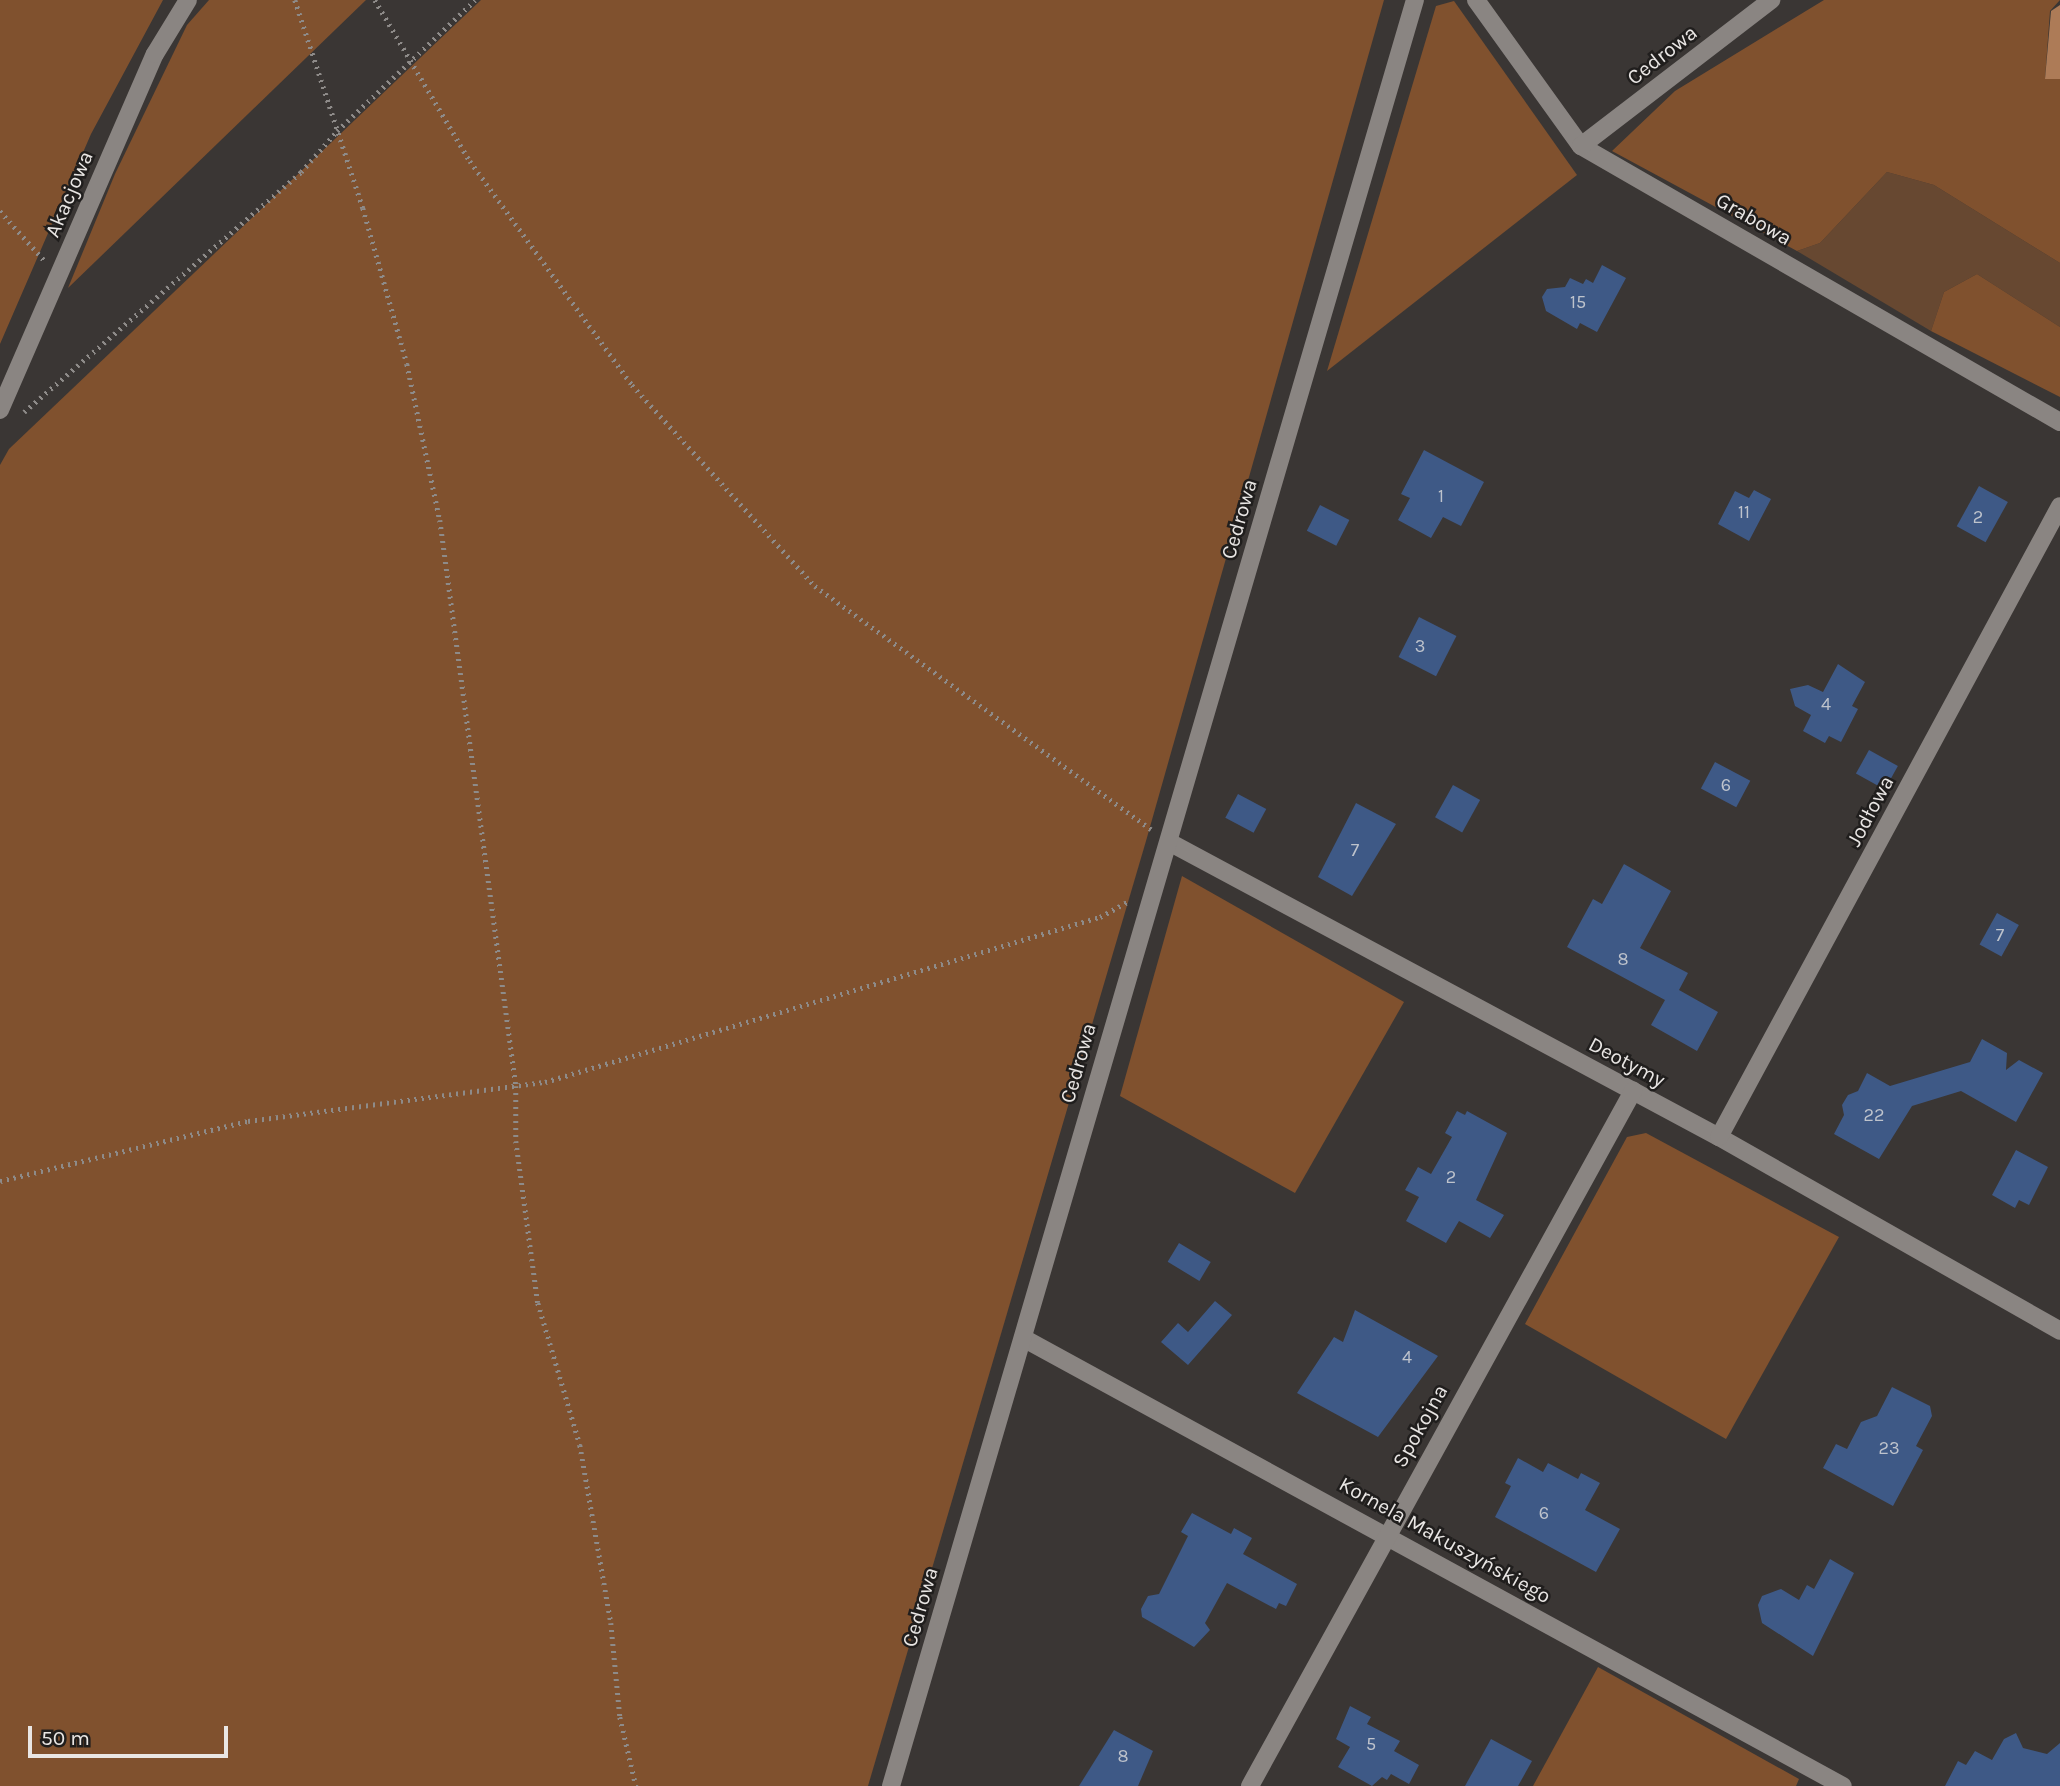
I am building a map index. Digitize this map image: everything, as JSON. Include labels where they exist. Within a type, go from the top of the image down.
[{"type":"street","name":"Akacjowa","points":[[0,410],[155,54],[188,0]]},
{"type":"street","name":"Cedrowa","points":[[891,1786],[1152,888],[1169,842],[1415,0]]},
{"type":"street","name":"Grabowa","points":[[1476,0],[1581,146],[2060,422]]},
{"type":"street","name":"Cedrowa","points":[[1581,146],[1771,0]]},
{"type":"street","name":"Jodłowa","points":[[1719,1138],[2060,506]]},
{"type":"street","name":"Deotymy","points":[[1169,842],[1719,1138],[2060,1331]]},
{"type":"street","name":"Spokojna","points":[[1250,1786],[1386,1533],[1633,1091]]},
{"type":"street","name":"Kornela Makuszyńskiego","points":[[1023,1338],[1386,1533],[1820,1781],[1843,1786]]},
{"type":"path","points":[[295,0],[407,364],[440,520],[516,1086],[516,1141],[538,1303],[580,1445],[611,1623],[620,1717],[636,1786]]},
{"type":"path","points":[[374,0],[470,161],[632,385],[815,586],[1169,842]]},
{"type":"path","points":[[21,415],[301,172],[337,131],[475,0]]},
{"type":"path","points":[[0,211],[59,275]]},
{"type":"path","points":[[0,1181],[248,1121],[545,1082],[1100,917],[1152,888]]},
{"type":"shaded area","points":[[0,0],[163,0],[91,134],[0,344]]},
{"type":"shaded area","points":[[209,0],[366,0],[68,288],[115,174],[187,25]]},
{"type":"shaded area","points":[[481,0],[1384,0],[1146,841],[868,1786],[0,1786],[0,465],[9,449]]},
{"type":"shaded area","points":[[1824,0],[2060,0],[2050,11],[2045,79],[2060,79],[2060,263],[1934,185],[1887,172],[1820,243],[1797,251],[1612,151],[1675,91]]},
{"type":"shaded area","points":[[1454,1],[1577,175],[1327,371],[1436,6]]},
{"type":"shaded area","points":[[2060,5],[2060,79],[2045,79],[2051,11]]},
{"type":"shaded area","points":[[1887,172],[1934,185],[2060,263],[2060,327],[1977,274],[1944,292],[1931,331],[1797,251],[1820,243]]},
{"type":"shaded area","points":[[1977,274],[2060,327],[2060,397],[1931,331],[1944,292]]},
{"type":"shaded area","points":[[1182,876],[1404,1002],[1295,1193],[1120,1096]]},
{"type":"shaded area","points":[[1646,1133],[1839,1237],[1726,1439],[1525,1324],[1627,1137]]},
{"type":"shaded area","points":[[1598,1667],[1799,1779],[1796,1786],[1533,1786]]},
{"type":"building","points":[[1602,265],[1626,278],[1597,332],[1580,323],[1577,329],[1546,311],[1542,297],[1547,289],[1565,287],[1570,278],[1583,284],[1586,279],[1593,283]]},
{"type":"building","points":[[1424,450],[1484,482],[1461,526],[1443,517],[1431,538],[1398,520],[1410,498],[1401,494]]},
{"type":"building","points":[[1979,486],[2008,502],[1986,542],[1957,526]]},
{"type":"building","points":[[1754,490],[1771,499],[1749,541],[1718,524],[1735,491],[1749,498]]},
{"type":"building","points":[[1320,505],[1349,520],[1336,546],[1307,531]]},
{"type":"building","points":[[1419,617],[1456,636],[1436,676],[1399,657]]},
{"type":"building","points":[[1838,664],[1865,682],[1852,706],[1858,709],[1841,742],[1829,736],[1825,743],[1803,731],[1811,715],[1795,706],[1790,689],[1808,685],[1823,692]]},
{"type":"building","points":[[1869,750],[1898,766],[1885,790],[1856,774]]},
{"type":"building","points":[[1715,762],[1750,781],[1736,807],[1701,788]]},
{"type":"building","points":[[1453,785],[1480,800],[1462,832],[1435,817]]},
{"type":"building","points":[[1238,794],[1266,809],[1254,833],[1225,818]]},
{"type":"building","points":[[1356,803],[1396,824],[1352,896],[1318,877]]},
{"type":"building","points":[[1624,864],[1671,891],[1640,948],[1688,973],[1679,990],[1718,1012],[1697,1051],[1651,1025],[1665,1000],[1567,947],[1593,899],[1602,904]]},
{"type":"building","points":[[1997,913],[2019,925],[2001,957],[1980,944]]},
{"type":"building","points":[[1982,1039],[2007,1053],[2006,1070],[2019,1060],[2043,1073],[2016,1122],[1961,1091],[1912,1106],[1879,1159],[1834,1134],[1844,1115],[1842,1105],[1848,1095],[1858,1091],[1867,1073],[1890,1086],[1970,1062]]},
{"type":"building","points":[[1457,1111],[1465,1115],[1467,1111],[1507,1133],[1476,1200],[1504,1215],[1490,1238],[1459,1221],[1446,1243],[1406,1221],[1419,1197],[1405,1190],[1418,1167],[1431,1174],[1452,1137],[1445,1133]]},
{"type":"building","points":[[2016,1150],[2048,1167],[2029,1205],[2019,1200],[2015,1208],[1992,1195]]},
{"type":"building","points":[[1179,1243],[1211,1262],[1199,1281],[1168,1262]]},
{"type":"building","points":[[1215,1301],[1232,1315],[1188,1365],[1161,1342],[1178,1323],[1188,1332]]},
{"type":"building","points":[[1355,1310],[1438,1356],[1378,1437],[1297,1393],[1334,1337],[1343,1342]]},
{"type":"building","points":[[1892,1387],[1930,1406],[1932,1416],[1916,1446],[1923,1450],[1893,1506],[1823,1468],[1836,1444],[1847,1449],[1861,1422],[1877,1416]]},
{"type":"building","points":[[1518,1458],[1543,1472],[1548,1463],[1578,1479],[1581,1473],[1600,1483],[1585,1510],[1620,1529],[1596,1572],[1495,1517],[1511,1486],[1505,1483]]},
{"type":"building","points":[[1192,1513],[1231,1534],[1234,1528],[1252,1538],[1243,1554],[1297,1584],[1286,1606],[1279,1603],[1276,1609],[1227,1583],[1205,1623],[1210,1630],[1194,1647],[1142,1617],[1141,1609],[1148,1596],[1159,1594],[1188,1536],[1181,1532]]},
{"type":"building","points":[[1830,1559],[1854,1573],[1813,1656],[1762,1623],[1758,1605],[1762,1596],[1781,1589],[1799,1600],[1807,1585],[1814,1589]]},
{"type":"building","points":[[1350,1706],[1371,1717],[1367,1724],[1400,1741],[1394,1751],[1419,1765],[1409,1784],[1391,1774],[1387,1780],[1382,1777],[1372,1786],[1338,1767],[1350,1747],[1336,1739]]},
{"type":"building","points":[[1114,1730],[1153,1751],[1138,1786],[1079,1786]]},
{"type":"building","points":[[2016,1733],[2023,1748],[2047,1754],[2060,1743],[2060,1786],[1945,1786],[1958,1761],[1966,1765],[1975,1751],[1992,1760],[2004,1739]]},
{"type":"building","points":[[1491,1739],[1532,1761],[1518,1786],[1465,1786]]}]
